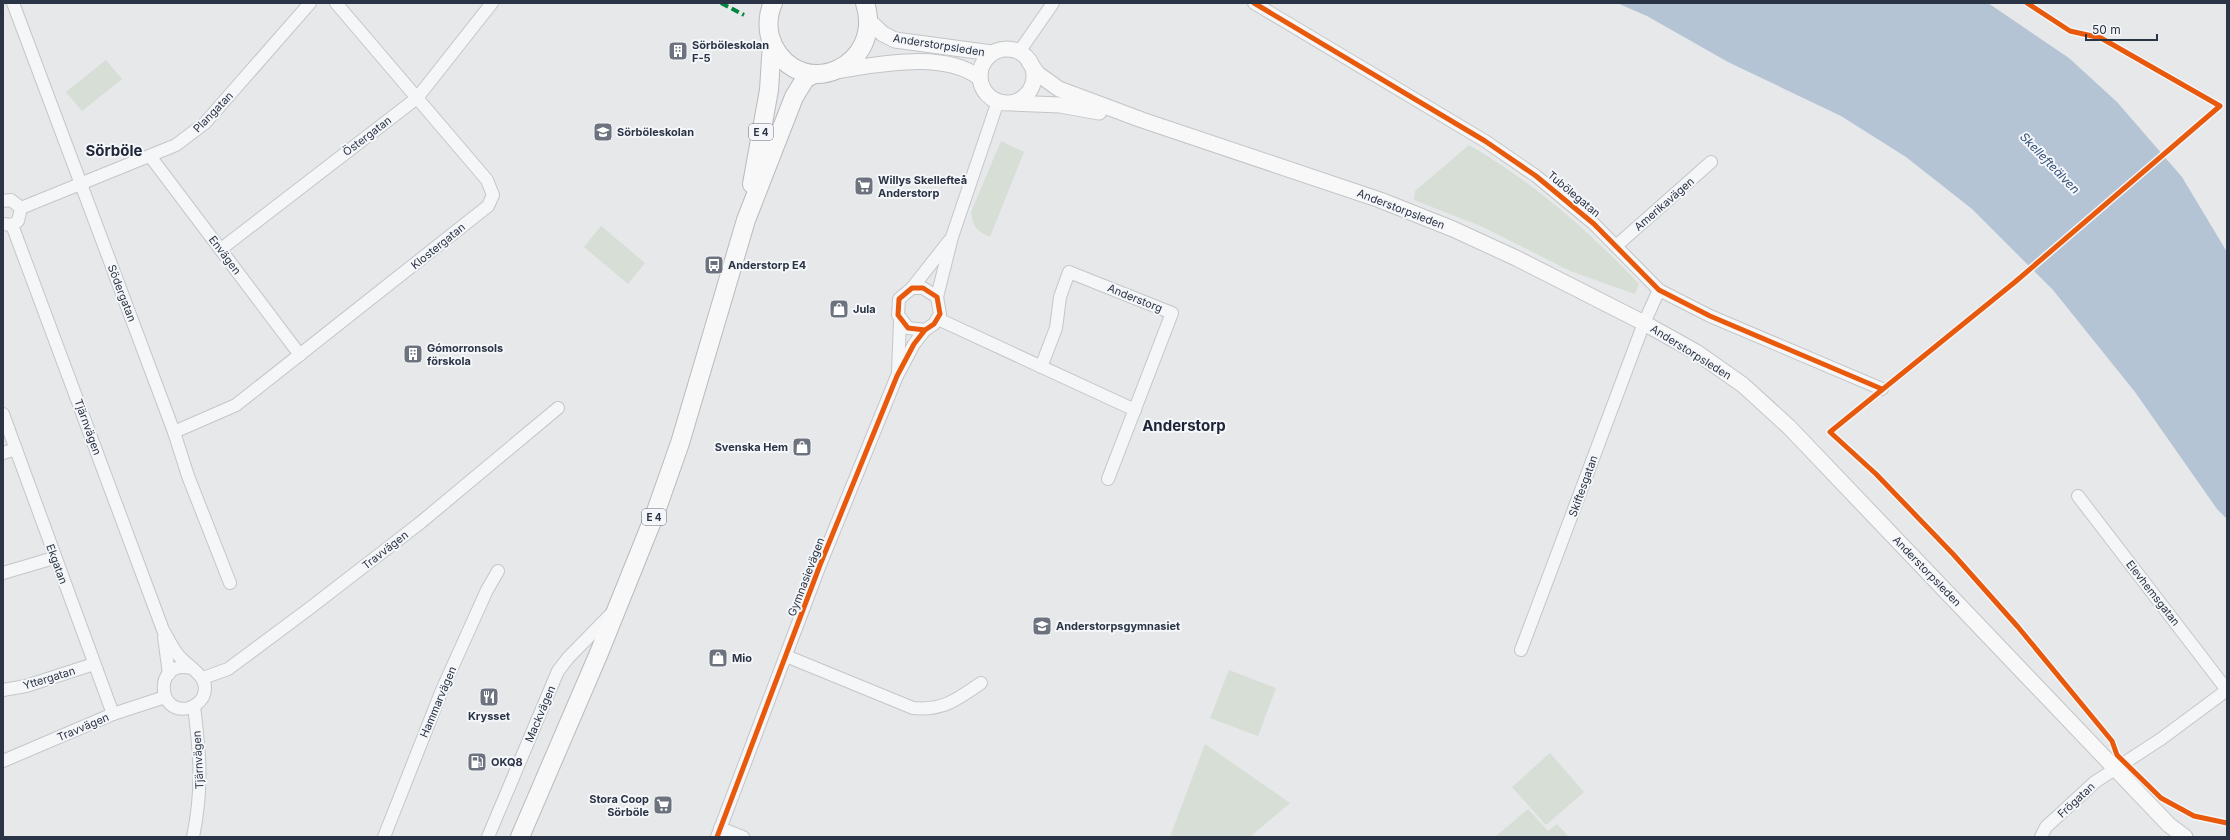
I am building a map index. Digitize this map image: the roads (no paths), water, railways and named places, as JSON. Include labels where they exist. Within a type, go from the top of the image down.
[{"type":"highway","points":[[769,6],[769,31],[772,42],[781,57],[788,64],[805,72],[814,74],[833,72],[849,64],[860,52],[867,37],[866,9]]},
{"type":"highway","name":"E 4","points":[[746,220],[769,90],[772,42]]},
{"type":"highway","name":"E 4","points":[[520,837],[655,514],[680,443],[746,220],[794,97],[805,79],[814,74]]},
{"type":"main road","name":"Anderstorpsleden","points":[[866,9],[883,34],[895,40],[992,53]]},
{"type":"main road","points":[[1005,49],[1024,57],[1033,74],[1029,90],[1017,101],[1001,102],[987,94],[980,78],[984,62],[992,53],[1005,49]]},
{"type":"main road","name":"Anderstorpsleden","points":[[1024,57],[1038,74],[1059,89],[1142,120],[1380,200],[1452,229],[1644,322],[1696,352],[1743,385],[1790,427],[2169,825],[2185,837]]},
{"type":"main road","name":"Anderstorpsleden","points":[[833,72],[890,63],[926,62],[962,68],[980,78]]},
{"type":"main road","name":"Anderstorpsleden","points":[[1001,102],[1060,105],[1142,120]]},
{"type":"street","name":"Plangatan","points":[[21,208],[82,185],[97,176],[176,145],[205,123],[310,3]]},
{"type":"street","name":"Klostergatan","points":[[174,432],[236,405],[488,206],[493,195],[487,180],[336,3]]},
{"type":"street","name":"Östergatan","points":[[221,249],[417,98],[492,3]]},
{"type":"street","points":[[1024,57],[1053,3]]},
{"type":"street","name":"Tubölegatan","points":[[1254,3],[1485,141],[1536,176],[1571,204],[1616,246],[1659,290],[1710,316],[1882,389]]},
{"type":"street","name":"Södergatan","points":[[17,5],[174,432],[188,476],[230,583]]},
{"type":"street","points":[[952,237],[912,288],[903,294],[897,304],[900,320],[908,328],[925,330],[938,319],[940,308],[937,297],[952,237],[1001,102]]},
{"type":"street","name":"Envägen","points":[[150,156],[300,355]]},
{"type":"street","name":"Amerikavägen","points":[[1616,246],[1711,162]]},
{"type":"street","points":[[3,200],[11,200],[21,208],[18,221],[8,224]]},
{"type":"street","name":"Tjärnvägen","points":[[8,224],[163,630],[179,656],[191,668]]},
{"type":"street","name":"Anderstorg","points":[[1041,366],[1056,328],[1060,297],[1069,272],[1172,313],[1108,479]]},
{"type":"street","points":[[912,288],[929,290],[937,297]]},
{"type":"street","name":"Skiftesgatan","points":[[1521,650],[1644,322],[1659,290]]},
{"type":"street","points":[[938,319],[1135,410]]},
{"type":"street","name":"Gymnasievägen","points":[[897,376],[900,320]]},
{"type":"street","name":"Gymnasievägen","points":[[718,833],[786,656],[897,376],[914,344],[925,330]]},
{"type":"street","name":"Travvägen","points":[[203,678],[228,669],[310,608],[420,523],[558,408]]},
{"type":"street","name":"Ekgatan","points":[[3,414],[54,558],[113,714]]},
{"type":"street","points":[[3,453],[16,449]]},
{"type":"street","name":"Elevhemsgatan","points":[[2078,496],[2227,690],[2161,739],[2115,768]]},
{"type":"street","points":[[3,573],[54,558]]},
{"type":"street","name":"Hammarvägen","points":[[384,837],[442,690],[487,590],[498,570]]},
{"type":"street","name":"Mackvägen","points":[[488,837],[558,671],[568,658],[616,608]]},
{"type":"street","name":"Tjärnvägen","points":[[163,630],[169,674]]},
{"type":"street","points":[[786,656],[913,708],[928,709],[943,706],[981,683]]},
{"type":"street","name":"Yttergatan","points":[[3,690],[26,686],[94,664]]},
{"type":"street","points":[[179,668],[191,668],[203,678],[204,693],[202,699],[194,706],[179,708],[172,705],[165,697],[163,686],[169,674],[179,668]]},
{"type":"street","name":"Travvägen","points":[[3,761],[113,714],[165,697]]},
{"type":"street","name":"Tjärnvägen","points":[[193,837],[200,795],[201,773],[194,706]]},
{"type":"street","name":"Frögatan","points":[[2041,837],[2046,828],[2085,791],[2115,768]]},
{"type":"street","points":[[718,833],[743,837]]},
{"type":"water","name":"Skellefteälven","points":[[1617,3],[1988,3],[2069,58],[2117,102],[2182,177],[2227,252],[2227,519],[2217,509],[2135,392],[2053,290],[1972,209],[1906,157],[1841,116],[1728,62],[1647,16]]},
{"type":"place","name":"Sörböleskolan F-5","points":[[678,51]]},
{"type":"place","name":"Sörböleskolan","points":[[603,132]]},
{"type":"place","name":"Willys Skellefteå Anderstorp","points":[[864,186]]},
{"type":"place","name":"Anderstorp E4","points":[[714,265]]},
{"type":"place","name":"Jula","points":[[839,309]]},
{"type":"place","name":"Gómorronsols förskola","points":[[413,354]]},
{"type":"place","name":"Svenska Hem","points":[[802,447]]},
{"type":"place","name":"Anderstorpsgymnasiet","points":[[1042,626]]},
{"type":"place","name":"Mio","points":[[718,658]]},
{"type":"place","name":"Krysset","points":[[489,697]]},
{"type":"place","name":"OKQ8","points":[[477,762]]},
{"type":"place","name":"Stora Coop Sörböle","points":[[663,805]]},
{"type":"district","name":"Sörböle","points":[[114,150]]},
{"type":"district","name":"Anderstorp","points":[[1184,425]]}]
